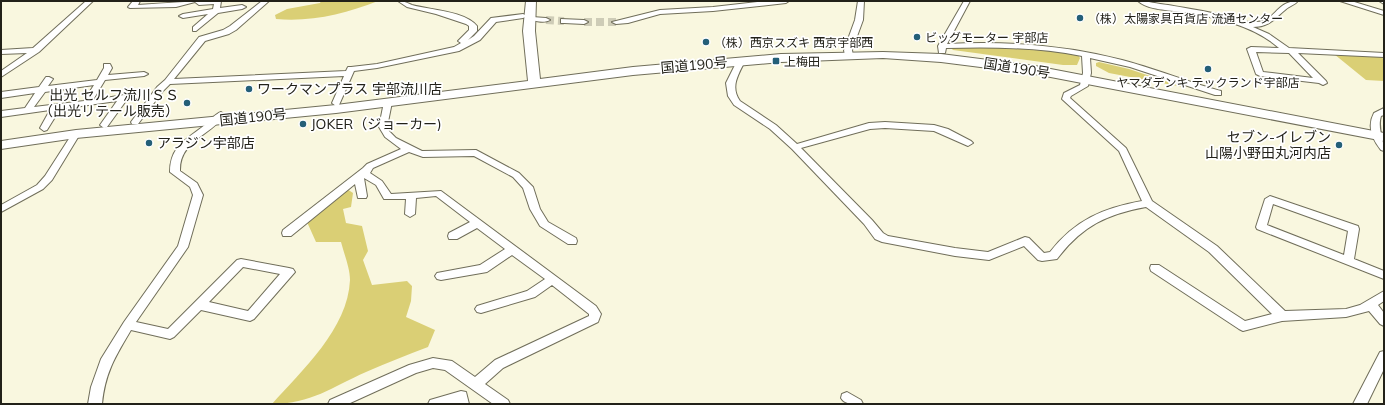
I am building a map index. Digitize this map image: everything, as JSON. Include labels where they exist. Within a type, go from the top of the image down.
[{"type":"highway","points":[[531,1],[529,31],[534,80]]},
{"type":"highway","name":"国道190号","points":[[1,145],[76,134],[744,55],[942,52],[1004,66],[1086,76],[1381,138]]},
{"type":"highway","name":"国道190号","points":[[1,139],[135,122],[219,118],[388,102],[534,80],[741,61],[849,53]]},
{"type":"street","points":[[1,75],[36,50],[90,1]]},
{"type":"street","points":[[137,1],[132,7],[176,5],[192,1]]},
{"type":"street","points":[[196,29],[216,11],[218,2],[199,4],[198,1]]},
{"type":"street","points":[[135,122],[160,89],[168,82],[202,39],[234,28],[266,1]]},
{"type":"street","points":[[388,63],[403,57],[451,46],[461,42],[473,31],[473,26],[464,20],[438,12],[409,6],[401,1]]},
{"type":"street","points":[[616,22],[628,21],[660,12],[713,9],[786,1]]},
{"type":"street","points":[[849,53],[859,20],[861,1]]},
{"type":"street","points":[[942,52],[967,1]]},
{"type":"street","points":[[1141,1],[1166,8],[1199,12],[1262,34],[1288,50],[1324,83],[1260,74],[1251,49],[1288,50],[1384,56]]},
{"type":"street","points":[[1237,24],[1268,24],[1287,4],[1295,1]]},
{"type":"street","points":[[1343,1],[1384,13]]},
{"type":"street","points":[[183,16],[242,7]]},
{"type":"street","points":[[336,103],[351,70],[456,49],[477,38],[494,20],[523,16]]},
{"type":"street","points":[[535,19],[546,20]]},
{"type":"street","points":[[564,21],[584,22]]},
{"type":"street","points":[[942,52],[1012,44],[1063,49],[1122,62],[1218,93]]},
{"type":"street","points":[[1,52],[36,50]]},
{"type":"street","points":[[1086,54],[1086,76],[1084,86],[1067,95],[1066,99],[1123,150],[1148,203],[1213,249],[1230,263],[1252,289],[1282,316]]},
{"type":"street","points":[[741,61],[730,83],[732,96],[741,108],[773,127],[795,147],[868,222],[879,236],[886,239],[955,252],[989,256],[1025,241],[1042,257],[1054,256],[1064,240],[1093,220],[1107,213],[1148,203]]},
{"type":"street","points":[[87,102],[108,68],[107,66]]},
{"type":"street","points":[[168,82],[349,73]]},
{"type":"street","points":[[1,95],[144,74]]},
{"type":"street","points":[[28,110],[49,79]]},
{"type":"street","points":[[1,114],[124,98],[104,125]]},
{"type":"street","points":[[388,102],[383,127],[384,132],[408,149],[423,154],[471,152],[482,156],[525,182],[535,209],[544,224],[572,241]]},
{"type":"street","points":[[44,128],[56,106]]},
{"type":"street","points":[[1381,138],[1377,115],[1384,111]]},
{"type":"street","points":[[95,404],[97,387],[105,363],[128,326],[183,247],[196,204],[197,190],[194,185],[175,172],[174,164],[176,153],[181,147],[219,118]]},
{"type":"street","points":[[795,147],[869,126],[885,125],[934,128],[945,131],[968,143]]},
{"type":"street","points":[[1,209],[40,187],[50,178],[76,134]]},
{"type":"street","points":[[287,232],[380,160],[408,149]]},
{"type":"street","points":[[362,173],[379,183],[388,197],[438,193],[592,309],[595,314],[594,319],[498,364],[476,384]]},
{"type":"street","points":[[362,173],[362,196]]},
{"type":"street","points":[[410,214],[411,196]]},
{"type":"street","points":[[1348,261],[1354,229],[1270,199],[1261,227],[1348,261],[1384,275]]},
{"type":"street","points":[[453,236],[477,223]]},
{"type":"street","points":[[441,276],[483,268],[513,249]]},
{"type":"street","points":[[128,326],[170,334],[241,263],[289,272],[250,316],[200,305]]},
{"type":"street","points":[[1155,268],[1243,326],[1282,316],[1346,313],[1363,309],[1384,295]]},
{"type":"street","points":[[481,310],[531,294],[553,279]]},
{"type":"street","points":[[1370,304],[1384,321]]},
{"type":"street","points":[[1360,404],[1384,356]]},
{"type":"street","points":[[335,404],[414,369],[434,363],[448,365],[503,404]]},
{"type":"street","points":[[435,404],[460,396],[462,404]]},
{"type":"shaded area","points":[[321,1],[378,1],[353,10],[328,16],[289,20],[276,19],[275,15],[287,9],[320,3]]},
{"type":"shaded area","points":[[982,46],[1038,49],[1078,55],[1080,58],[1077,65],[1063,65],[953,50],[951,48]]},
{"type":"shaded area","points":[[1334,54],[1381,56],[1384,60],[1384,81],[1366,80]]},
{"type":"shaded area","points":[[1099,62],[1129,69],[1183,87],[1109,73],[1096,66],[1096,63]]},
{"type":"shaded area","points":[[347,189],[353,193],[351,207],[343,209],[346,223],[362,226],[368,251],[363,260],[372,285],[407,281],[412,286],[411,301],[406,317],[435,330],[428,347],[374,369],[321,394],[298,401],[272,404],[322,348],[341,315],[347,298],[350,275],[341,242],[316,242],[307,222]]},
{"type":"tunnel","points":[[546,20],[564,21]]},
{"type":"tunnel","points":[[584,22],[616,22]]},
{"type":"place","name":"（株）太陽家具百貨店 流通センター","points":[[1080,18]]},
{"type":"place","name":"ビッグモーター 宇部店","points":[[917,37]]},
{"type":"place","name":"（株）西京スズキ 西京宇部西","points":[[706,42]]},
{"type":"place","name":"上梅田","points":[[776,61]]},
{"type":"place","name":"ヤマダデンキ テックランド宇部店","points":[[1208,69]]},
{"type":"place","name":"ワークマンプラス 宇部流川店","points":[[249,89]]},
{"type":"place","name":"出光 セルフ流川ＳＳ （出光リテール販売）","points":[[187,103]]},
{"type":"place","name":"JOKER（ジョーカー)","points":[[303,124]]},
{"type":"place","name":"アラジン宇部店","points":[[149,143]]},
{"type":"place","name":"セブン-イレブン 山陽小野田丸河内店","points":[[1339,145]]}]
